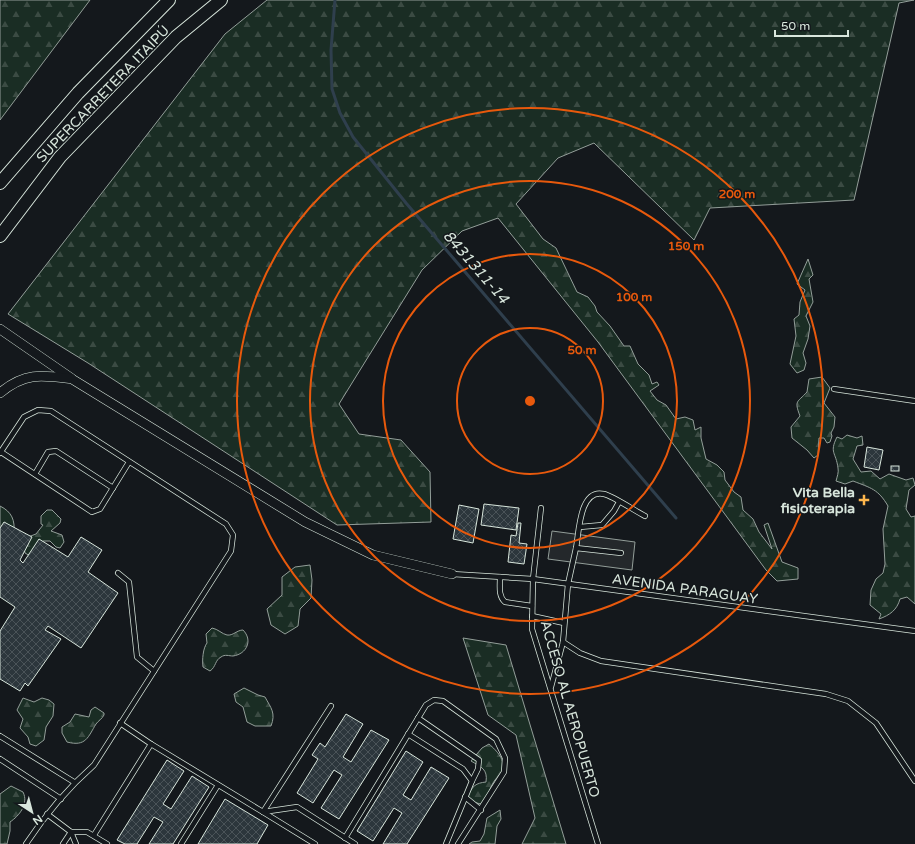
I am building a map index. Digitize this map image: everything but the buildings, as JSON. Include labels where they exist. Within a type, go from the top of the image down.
[{"type":"street","name":"SUPERCARRETERA ITAIPÚ","points":[[0,184],[78,93],[169,0]]},
{"type":"street","name":"SUPERCARRETERA ITAIPÚ","points":[[0,236],[60,157],[176,37],[221,0]]},
{"type":"street","points":[[0,329],[72,379],[305,522],[373,555],[452,574]]},
{"type":"street","points":[[0,393],[12,383],[38,375],[72,379]]},
{"type":"lane","points":[[834,389],[915,401]]},
{"type":"lane","points":[[26,844],[47,814],[74,782],[94,765],[230,551],[233,535],[226,524],[50,411],[38,410],[24,417],[0,452],[92,512],[100,509],[129,462]]},
{"type":"lane","points":[[34,474],[48,452],[56,451],[113,488]]},
{"type":"lane","points":[[551,688],[563,642],[568,584],[580,528],[582,509],[586,501],[593,495],[603,493],[644,516]]},
{"type":"lane","points":[[580,528],[602,525],[614,511],[619,502]]},
{"type":"lane","name":"ACCESO AL AEROPUERTO","points":[[541,508],[533,579],[532,629],[598,844]]},
{"type":"lane","points":[[576,548],[621,553]]},
{"type":"lane","points":[[118,573],[129,582],[136,657],[154,670]]},
{"type":"lane","name":"AVENIDA PARAGUAY","points":[[452,574],[533,579],[915,630]]},
{"type":"lane","points":[[500,577],[500,594],[505,602],[532,606]]},
{"type":"lane","points":[[532,616],[564,623]]},
{"type":"lane","points":[[563,642],[580,653],[601,662],[826,694],[848,701],[876,723],[915,781]]},
{"type":"lane","points":[[345,838],[426,705],[434,700],[443,701],[496,739],[505,758],[504,772],[458,844]]},
{"type":"lane","points":[[263,812],[331,706]]},
{"type":"lane","points":[[418,718],[479,760],[478,769],[446,844]]},
{"type":"lane","points":[[120,723],[151,744],[315,844]]},
{"type":"lane","points":[[408,734],[463,769],[472,781]]},
{"type":"lane","points":[[0,736],[74,782]]},
{"type":"lane","points":[[94,835],[151,744]]},
{"type":"lane","points":[[0,760],[61,799]]},
{"type":"lane","points":[[181,844],[218,785]]},
{"type":"lane","points":[[465,797],[481,810]]},
{"type":"lane","points":[[263,812],[297,807],[355,844]]},
{"type":"lane","points":[[47,814],[71,832],[76,844]]},
{"type":"lane","points":[[71,832],[87,832],[108,844]]},
{"type":"lane","points":[[64,844],[71,832]]},
{"type":"green space","points":[[0,0],[90,0],[0,120]]},
{"type":"green space","points":[[267,0],[914,0],[899,3],[854,200],[710,208],[694,240],[594,143],[558,158],[516,204],[543,239],[556,248],[577,292],[588,297],[595,306],[597,312],[610,326],[624,346],[630,346],[638,364],[649,375],[652,384],[657,382],[659,385],[650,391],[657,400],[666,405],[676,419],[685,417],[693,420],[695,430],[701,427],[701,438],[706,459],[717,465],[724,472],[725,480],[734,492],[741,497],[743,510],[753,519],[759,532],[772,549],[764,525],[768,523],[782,562],[798,568],[798,579],[777,581],[766,570],[598,342],[498,218],[462,231],[422,270],[339,404],[359,434],[401,440],[430,472],[431,522],[337,525],[88,363],[8,314],[225,34]]},
{"type":"green space","points":[[808,259],[813,275],[809,279],[813,302],[806,316],[810,326],[808,339],[803,353],[806,363],[804,370],[797,373],[790,364],[796,336],[794,319],[799,315],[800,302],[805,290],[797,284]]},
{"type":"green space","points":[[822,377],[830,388],[824,403],[835,417],[830,442],[827,443],[824,438],[819,438],[818,455],[814,458],[807,450],[792,438],[791,427],[800,416],[797,404],[807,392],[809,379]]},
{"type":"green space","points":[[847,435],[857,438],[862,436],[863,445],[857,446],[853,459],[861,472],[871,471],[880,479],[889,474],[906,480],[913,478],[915,485],[909,490],[906,509],[911,517],[915,516],[915,604],[907,597],[900,599],[892,612],[879,619],[881,614],[870,605],[871,590],[876,579],[883,573],[885,564],[883,529],[888,506],[877,492],[869,488],[853,481],[845,484],[836,481],[838,470],[833,450],[837,437],[842,439]]},
{"type":"green space","points":[[0,506],[4,508],[12,517],[14,533],[0,546]]},
{"type":"green space","points":[[47,510],[52,510],[61,519],[60,523],[51,531],[62,535],[64,542],[60,548],[56,547],[50,541],[43,541],[32,557],[25,553],[24,548],[28,537],[36,534],[43,525],[41,524],[41,516]]},
{"type":"green space","points":[[310,565],[312,580],[311,598],[300,609],[298,626],[285,634],[271,625],[267,609],[282,595],[282,577],[295,567]]},
{"type":"green space","points":[[212,628],[227,635],[243,630],[248,638],[248,642],[245,650],[238,655],[227,655],[219,658],[210,671],[203,667],[203,658],[207,643],[206,634]]},
{"type":"green space","points":[[463,638],[506,645],[566,844],[522,844],[535,818],[516,735],[488,715]]},
{"type":"green space","points":[[244,688],[265,697],[273,714],[271,726],[255,726],[247,722],[243,707],[236,702],[234,694]]},
{"type":"green space","points":[[23,698],[34,702],[42,698],[49,700],[54,704],[53,716],[46,727],[44,740],[36,746],[30,744],[28,737],[20,728],[23,719],[17,710]]},
{"type":"green space","points":[[95,707],[104,713],[104,715],[96,724],[86,740],[78,743],[67,742],[62,733],[62,727],[70,722],[75,714],[89,717],[91,710]]},
{"type":"green space","points":[[489,744],[502,759],[503,767],[487,797],[481,804],[473,802],[468,796],[475,786],[486,782],[486,774],[483,769],[471,761],[482,748]]},
{"type":"green space","points":[[11,786],[23,792],[25,801],[20,813],[10,822],[10,831],[7,844],[0,844],[0,794]]},
{"type":"green space","points":[[500,810],[501,819],[497,826],[495,844],[469,844],[480,841],[484,834],[487,818]]},
{"type":"shaded area","points":[[552,531],[635,542],[632,570],[548,559]]},
{"type":"waterway","name":"8431311-14","points":[[335,0],[331,50],[332,89],[340,113],[353,137],[406,203],[676,518]]},
{"type":"place","name":"Vita Bella fisioterapia","points":[[864,500]]}]
